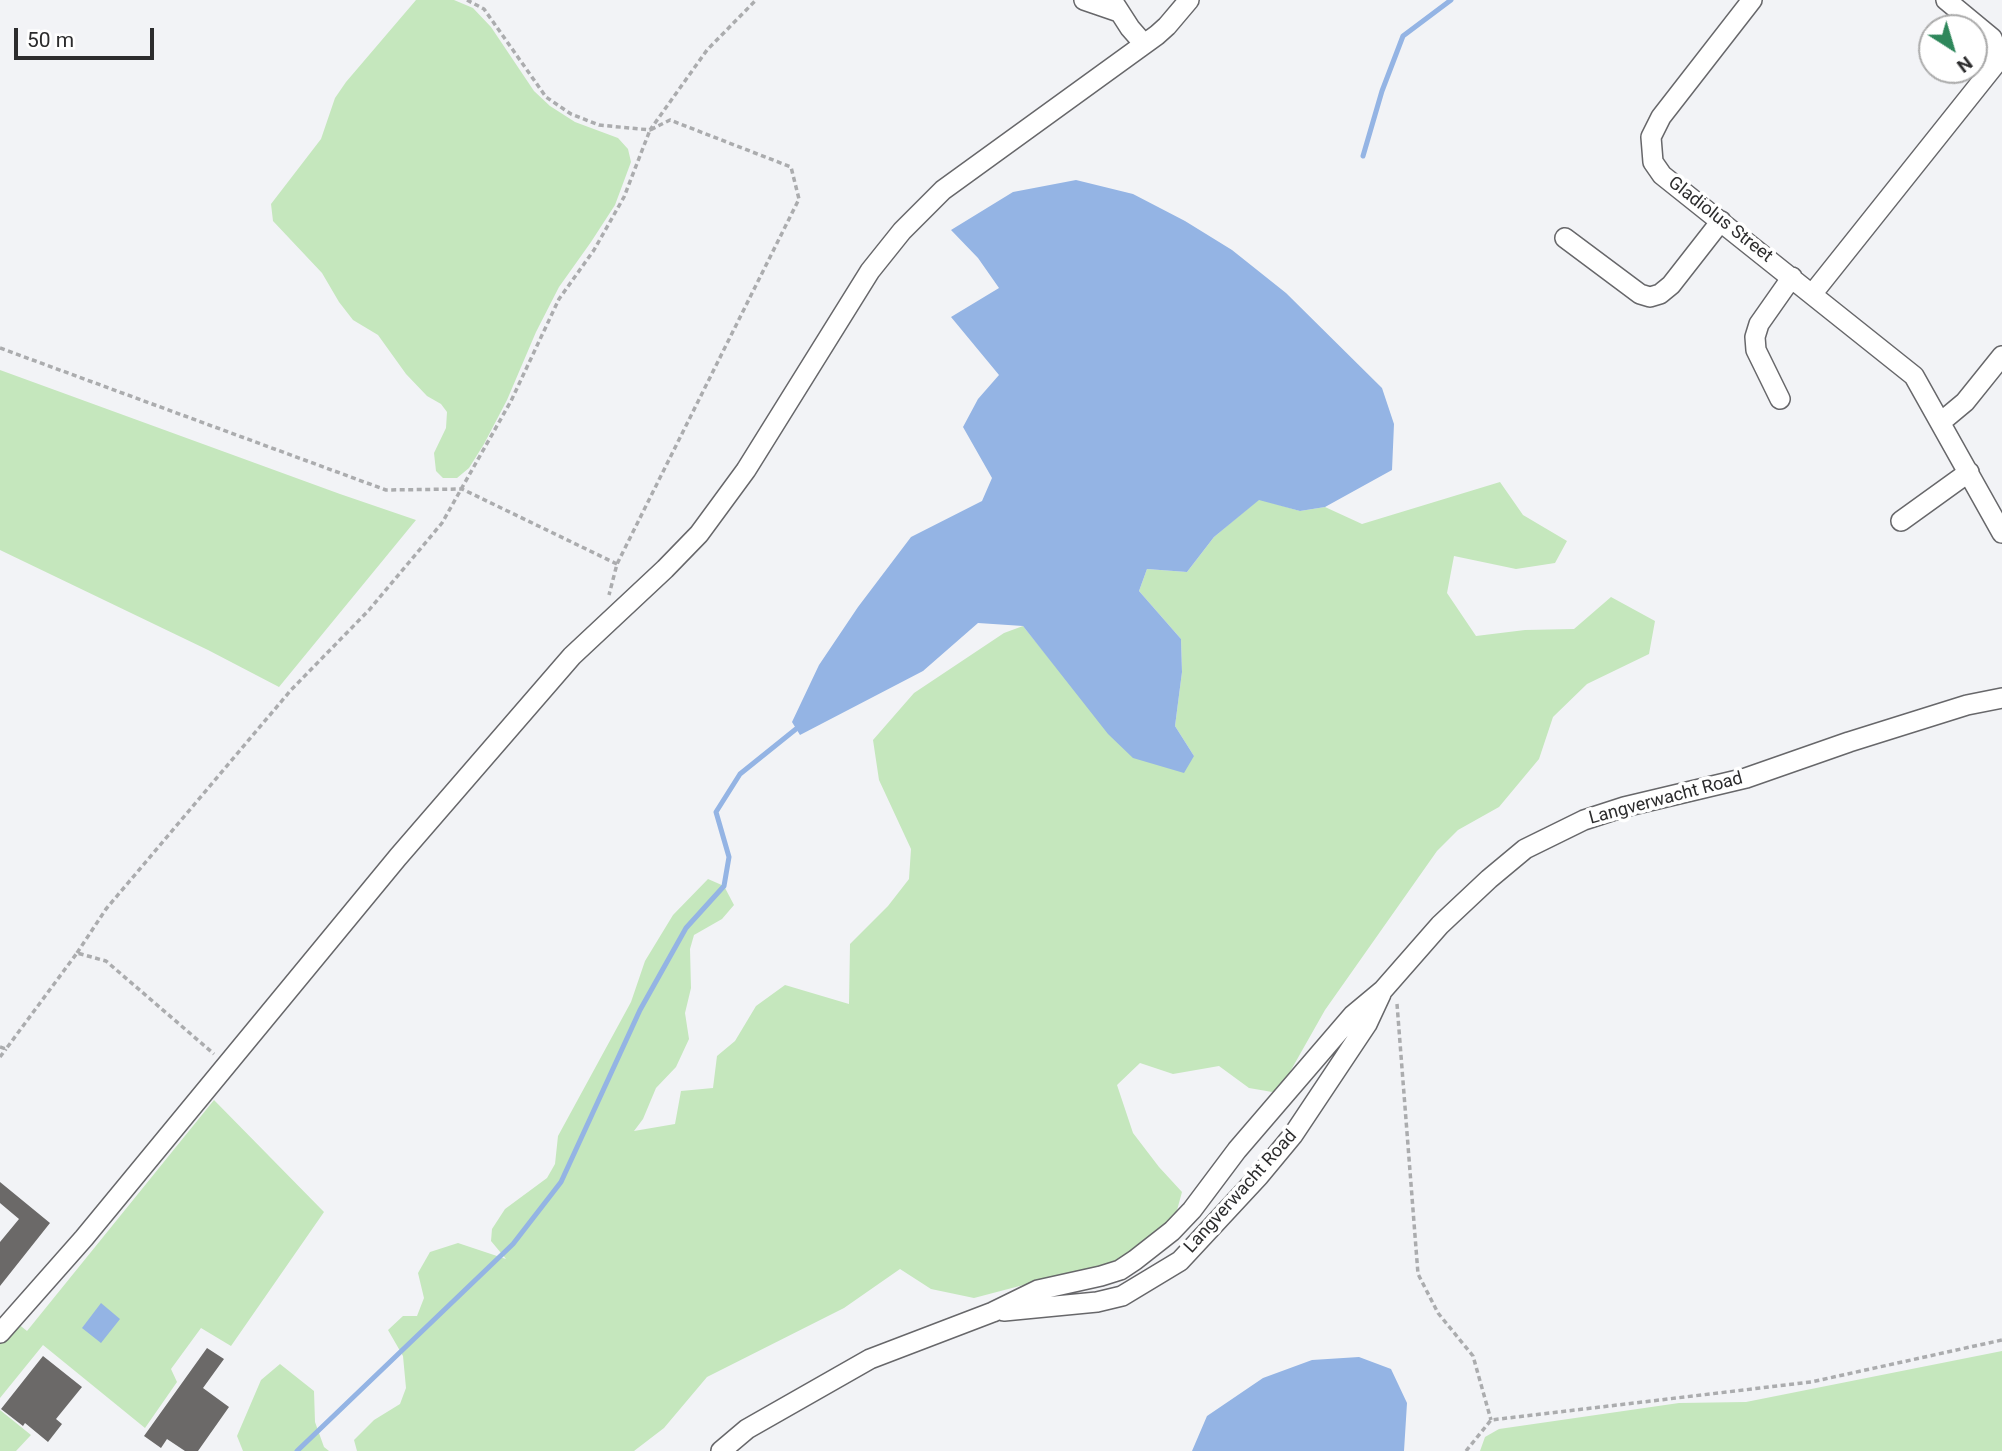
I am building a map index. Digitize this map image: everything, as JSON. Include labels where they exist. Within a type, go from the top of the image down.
[{"type":"street","points":[[1084,0],[1116,6],[1144,44]]},
{"type":"street","points":[[0,1333],[84,1238],[435,815],[572,656],[699,534],[746,470],[870,271],[902,231],[943,190],[1167,26],[1189,0]]},
{"type":"street","name":"Gladiolus Street","points":[[1752,0],[1661,117],[1651,137],[1653,162],[1662,175],[1914,376],[2002,533]]},
{"type":"street","points":[[1813,293],[1994,66],[1997,51],[1992,38],[1947,0]]},
{"type":"street","points":[[1565,238],[1640,294],[1650,297],[1660,294],[1671,285],[1721,221]]},
{"type":"street","points":[[1780,400],[1756,350],[1755,337],[1759,324],[1792,277]]},
{"type":"street","points":[[1941,422],[1965,402],[2002,356]]},
{"type":"street","points":[[1901,520],[1969,472]]},
{"type":"street","name":"Langverwacht Road","points":[[721,1451],[747,1429],[870,1359],[993,1312],[1038,1290],[1120,1270],[1172,1231],[1192,1210],[1237,1150],[1319,1052],[1353,1015],[1385,988],[1440,925],[1525,849],[1558,831],[1624,807],[1746,778],[1954,709],[2002,698]]},
{"type":"street","name":"Langverwacht Road","points":[[993,1312],[1097,1303],[1122,1296],[1180,1261],[1293,1135],[1367,1024],[1385,988]]},
{"type":"path","points":[[467,0],[484,9],[546,97],[571,114],[599,125],[650,130],[670,120],[791,167],[799,199],[617,564],[600,630]]},
{"type":"path","points":[[0,1057],[106,909],[291,690],[369,610],[442,523],[511,401],[559,299],[594,250],[624,197],[650,130],[707,50],[756,0]]},
{"type":"path","points":[[0,348],[386,490],[462,489],[617,564]]},
{"type":"path","points":[[77,953],[106,961],[226,1065]]},
{"type":"path","points":[[1385,988],[1396,994],[1418,1274],[1438,1313],[1473,1356],[1491,1420]]},
{"type":"path","points":[[0,1047],[6,1049]]},
{"type":"path","points":[[1466,1451],[1491,1420],[1811,1382],[2002,1340]]},
{"type":"green space","points":[[416,0],[454,0],[473,8],[491,27],[534,91],[550,106],[575,122],[618,138],[628,149],[631,162],[615,205],[559,287],[484,444],[469,468],[457,478],[443,478],[436,471],[434,453],[446,428],[447,412],[406,374],[378,335],[353,320],[322,273],[273,221],[271,204],[321,139],[335,98],[346,82]]},
{"type":"green space","points":[[0,370],[416,520],[279,687],[0,550]]},
{"type":"green space","points":[[1500,482],[1523,515],[1567,541],[1555,563],[1516,569],[1454,556],[1447,593],[1476,636],[1525,630],[1574,629],[1611,597],[1655,621],[1649,654],[1587,684],[1553,717],[1539,759],[1499,807],[1458,830],[1437,851],[1325,1010],[1278,1093],[1249,1088],[1219,1066],[1173,1074],[1140,1063],[1117,1085],[1133,1133],[1182,1192],[1171,1232],[1126,1268],[1031,1283],[974,1298],[931,1289],[900,1269],[844,1308],[707,1377],[664,1428],[634,1451],[357,1451],[354,1440],[374,1420],[400,1404],[406,1388],[403,1356],[388,1330],[403,1316],[417,1316],[424,1298],[418,1273],[430,1252],[458,1243],[506,1259],[491,1241],[492,1229],[505,1209],[547,1178],[555,1164],[558,1136],[631,1002],[645,961],[673,915],[708,879],[724,886],[734,905],[722,919],[694,935],[690,949],[691,988],[685,1013],[689,1039],[676,1067],[656,1088],[643,1119],[634,1131],[675,1124],[681,1091],[713,1088],[717,1056],[735,1041],[756,1006],[785,985],[849,1004],[850,944],[888,906],[909,879],[911,849],[879,780],[873,740],[914,693],[1004,633],[1023,626],[1057,668],[1194,756],[1175,726],[1182,672],[1181,639],[1139,591],[1147,569],[1187,572],[1214,537],[1259,499],[1300,511],[1325,507],[1362,524]]},
{"type":"green space","points":[[214,1100],[324,1212],[231,1346],[201,1328],[171,1369],[177,1382],[145,1428],[43,1345],[0,1398],[0,1344],[17,1323],[27,1331]]},
{"type":"green space","points":[[2002,1351],[2002,1451],[1480,1451],[1485,1437],[1499,1429],[1679,1403],[1746,1402]]},
{"type":"green space","points":[[280,1364],[314,1391],[315,1422],[324,1447],[329,1451],[243,1451],[237,1436],[261,1380]]},
{"type":"green space","points":[[0,1410],[31,1435],[16,1451],[0,1451]]},
{"type":"water","points":[[1076,180],[1133,194],[1185,221],[1232,250],[1286,293],[1382,388],[1394,424],[1392,470],[1325,507],[1300,511],[1259,500],[1214,537],[1187,572],[1147,569],[1139,591],[1181,639],[1182,672],[1175,726],[1194,756],[1184,773],[1133,758],[1108,734],[1023,626],[978,623],[923,671],[800,735],[792,722],[819,665],[858,607],[911,537],[982,501],[992,478],[963,427],[978,399],[999,375],[951,317],[999,288],[978,258],[951,230],[1013,192]]},
{"type":"water","points":[[101,1303],[120,1319],[101,1343],[82,1328]]},
{"type":"water","points":[[1359,1357],[1391,1369],[1407,1403],[1404,1451],[1192,1451],[1207,1416],[1263,1378],[1312,1360]]},
{"type":"building","points":[[0,1182],[50,1223],[0,1286],[0,1242],[19,1219],[0,1203]]},
{"type":"building","points":[[207,1348],[224,1359],[203,1388],[229,1407],[198,1451],[185,1451],[167,1439],[161,1448],[144,1436]]},
{"type":"building","points":[[43,1356],[82,1387],[56,1419],[62,1424],[48,1442],[25,1423],[23,1426],[1,1409]]},
{"type":"waterway","points":[[1363,156],[1382,91],[1403,36],[1451,0]]},
{"type":"waterway","points":[[297,1451],[513,1244],[561,1182],[640,1010],[686,928],[724,886],[729,857],[716,812],[740,774],[796,729]]}]
